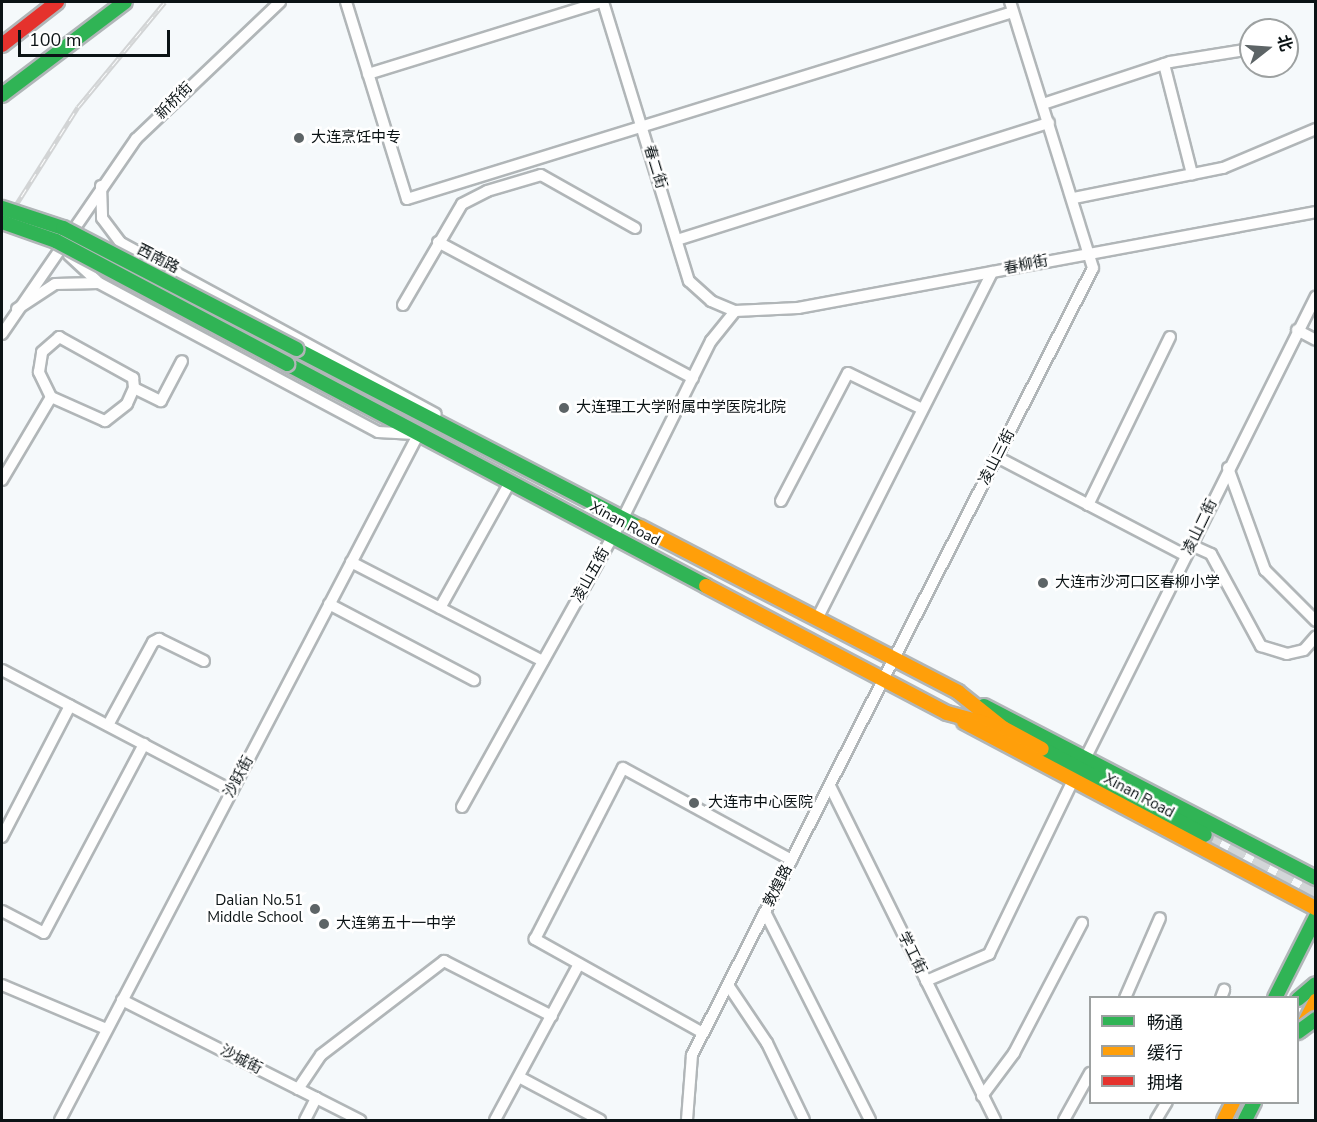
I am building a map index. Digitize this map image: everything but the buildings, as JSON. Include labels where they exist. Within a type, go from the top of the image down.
[{"type":"main road","points":[[2,32],[41,2]]},
{"type":"main road","points":[[2,45],[57,2]]},
{"type":"main road","points":[[2,95],[112,7],[125,2]]},
{"type":"main road","name":"西南路","points":[[2,208],[63,228],[296,349]]},
{"type":"main road","name":"Xinan Road","points":[[2,222],[56,241],[1316,908]]},
{"type":"main road","name":"Xinan Road","points":[[296,349],[1316,878]]},
{"type":"main road","name":"Xinan Road","points":[[958,693],[1003,728],[1205,835]]},
{"type":"main road","name":"Xinan Road","points":[[947,713],[1003,728]]},
{"type":"main road","points":[[1276,996],[1316,917]]},
{"type":"main road","points":[[1299,998],[1316,984]]},
{"type":"main road","points":[[1299,1035],[1316,1001]]},
{"type":"main road","points":[[1299,1031],[1316,1019]]},
{"type":"main road","points":[[1213,1120],[1221,1104]]},
{"type":"main road","points":[[1224,1120],[1232,1104]]},
{"type":"main road","points":[[1245,1120],[1253,1104]]},
{"type":"main road","points":[[1256,1120],[1264,1104]]},
{"type":"street","name":"新桥街","points":[[2,334],[85,215],[100,186],[136,139],[280,2]]},
{"type":"street","points":[[345,2],[407,199],[643,128],[1012,7],[1091,253]]},
{"type":"street","points":[[368,74],[601,2]]},
{"type":"street","name":"春二街","points":[[601,2],[643,128],[689,281],[711,301],[735,311]]},
{"type":"street","points":[[1043,104],[1164,64],[1239,51]]},
{"type":"street","points":[[1164,64],[1192,174]]},
{"type":"street","points":[[677,240],[1049,123]]},
{"type":"street","points":[[1074,198],[1223,168],[1316,129]]},
{"type":"street","points":[[403,305],[462,204],[541,175],[635,228]]},
{"type":"street","points":[[100,186],[102,218],[121,243],[417,400],[459,433]]},
{"type":"street","name":"春柳街","points":[[735,311],[798,308],[1316,212]]},
{"type":"street","points":[[438,242],[693,378]]},
{"type":"street","points":[[63,248],[121,243]]},
{"type":"street","points":[[63,248],[99,283],[378,432],[418,434]]},
{"type":"street","name":"凌山三街","points":[[893,659],[1093,269],[1091,253]]},
{"type":"street","points":[[816,619],[992,272]]},
{"type":"street","points":[[18,309],[55,284],[99,283]]},
{"type":"street","name":"凌山二街","points":[[1085,759],[1228,468],[1316,296]]},
{"type":"street","name":"凌山五街","points":[[462,807],[623,518],[693,378],[735,311]]},
{"type":"street","points":[[1297,330],[1316,340]]},
{"type":"street","points":[[59,337],[133,378],[134,388],[127,404],[105,421],[51,397],[39,372],[42,352],[59,337]]},
{"type":"street","points":[[1088,505],[1170,337]]},
{"type":"street","points":[[134,388],[161,401],[182,361]]},
{"type":"street","points":[[781,501],[848,373],[922,409]]},
{"type":"street","points":[[2,480],[51,397]]},
{"type":"street","name":"沙跃街","points":[[60,1120],[104,1028],[122,1000],[418,434]]},
{"type":"street","points":[[997,457],[1186,556]]},
{"type":"street","points":[[1228,468],[1265,570],[1316,621]]},
{"type":"street","points":[[440,608],[510,482]]},
{"type":"street","points":[[1191,546],[1210,554],[1261,646],[1287,654],[1304,650],[1316,636]]},
{"type":"street","points":[[351,562],[543,661]]},
{"type":"street","points":[[329,604],[474,680]]},
{"type":"street","points":[[108,725],[153,642],[159,639],[204,661]]},
{"type":"street","name":"敦煌路","points":[[687,1120],[692,1055],[893,659]]},
{"type":"street","points":[[2,670],[231,791]]},
{"type":"street","points":[[2,837],[70,706]]},
{"type":"street","points":[[2,911],[44,933],[144,744]]},
{"type":"street","points":[[703,1033],[535,939],[623,768],[792,860]]},
{"type":"street","points":[[926,981],[989,954],[1073,780]]},
{"type":"street","name":"学工街","points":[[830,786],[995,1120]]},
{"type":"street","points":[[765,912],[870,1120]]},
{"type":"street","points":[[1126,996],[1160,918]]},
{"type":"street","points":[[982,1096],[1014,1053],[1082,923]]},
{"type":"street","points":[[298,1089],[321,1055],[444,961],[552,1016]]},
{"type":"street","points":[[495,1120],[579,964]]},
{"type":"street","points":[[2,985],[104,1028]]},
{"type":"street","points":[[728,985],[767,1043],[804,1120]]},
{"type":"street","name":"沙城街","points":[[122,1000],[360,1120]]},
{"type":"street","points":[[1064,1120],[1089,1075]]},
{"type":"street","points":[[519,1077],[600,1120]]},
{"type":"street","points":[[305,1120],[316,1098]]},
{"type":"street","points":[[1156,1120],[1166,1104]]},
{"type":"tunnel","points":[[1205,835],[1316,893]]},
{"type":"railway","points":[[2,227],[78,107],[165,2]]},
{"type":"traffic: fast","points":[[2,95],[125,2]]},
{"type":"traffic: fast","points":[[2,208],[63,228],[296,349]]},
{"type":"traffic: fast","points":[[2,222],[56,241],[287,364]]},
{"type":"traffic: fast","points":[[296,349],[640,527]]},
{"type":"traffic: fast","points":[[287,364],[706,586]]},
{"type":"traffic: fast","points":[[984,706],[1316,878]]},
{"type":"traffic: fast","points":[[1042,749],[1205,835]]},
{"type":"traffic: fast","points":[[1276,996],[1316,917]]},
{"type":"traffic: fast","points":[[1299,998],[1316,984]]},
{"type":"traffic: fast","points":[[1299,1031],[1316,1019]]},
{"type":"traffic: fast","points":[[1245,1120],[1253,1104]]},
{"type":"traffic: slow","points":[[640,527],[958,692],[1003,728],[1042,749]]},
{"type":"traffic: slow","points":[[706,586],[947,713],[995,726]]},
{"type":"traffic: slow","points":[[964,722],[1316,908]]},
{"type":"traffic: slow","points":[[1301,1030],[1316,1001]]},
{"type":"traffic: slow","points":[[1224,1120],[1232,1104]]},
{"type":"traffic: jam","points":[[2,45],[57,2]]},
{"type":"place","name":"大连烹饪中专","points":[[299,138]]},
{"type":"place","name":"大连理工大学附属中学医院北院","points":[[564,408]]},
{"type":"place","name":"大连市沙河口区春柳小学","points":[[1043,583]]},
{"type":"place","name":"大连市中心医院","points":[[694,803]]},
{"type":"place","name":"Dalian No.51 Middle School","points":[[315,909]]},
{"type":"place","name":"大连第五十一中学","points":[[324,924]]}]
